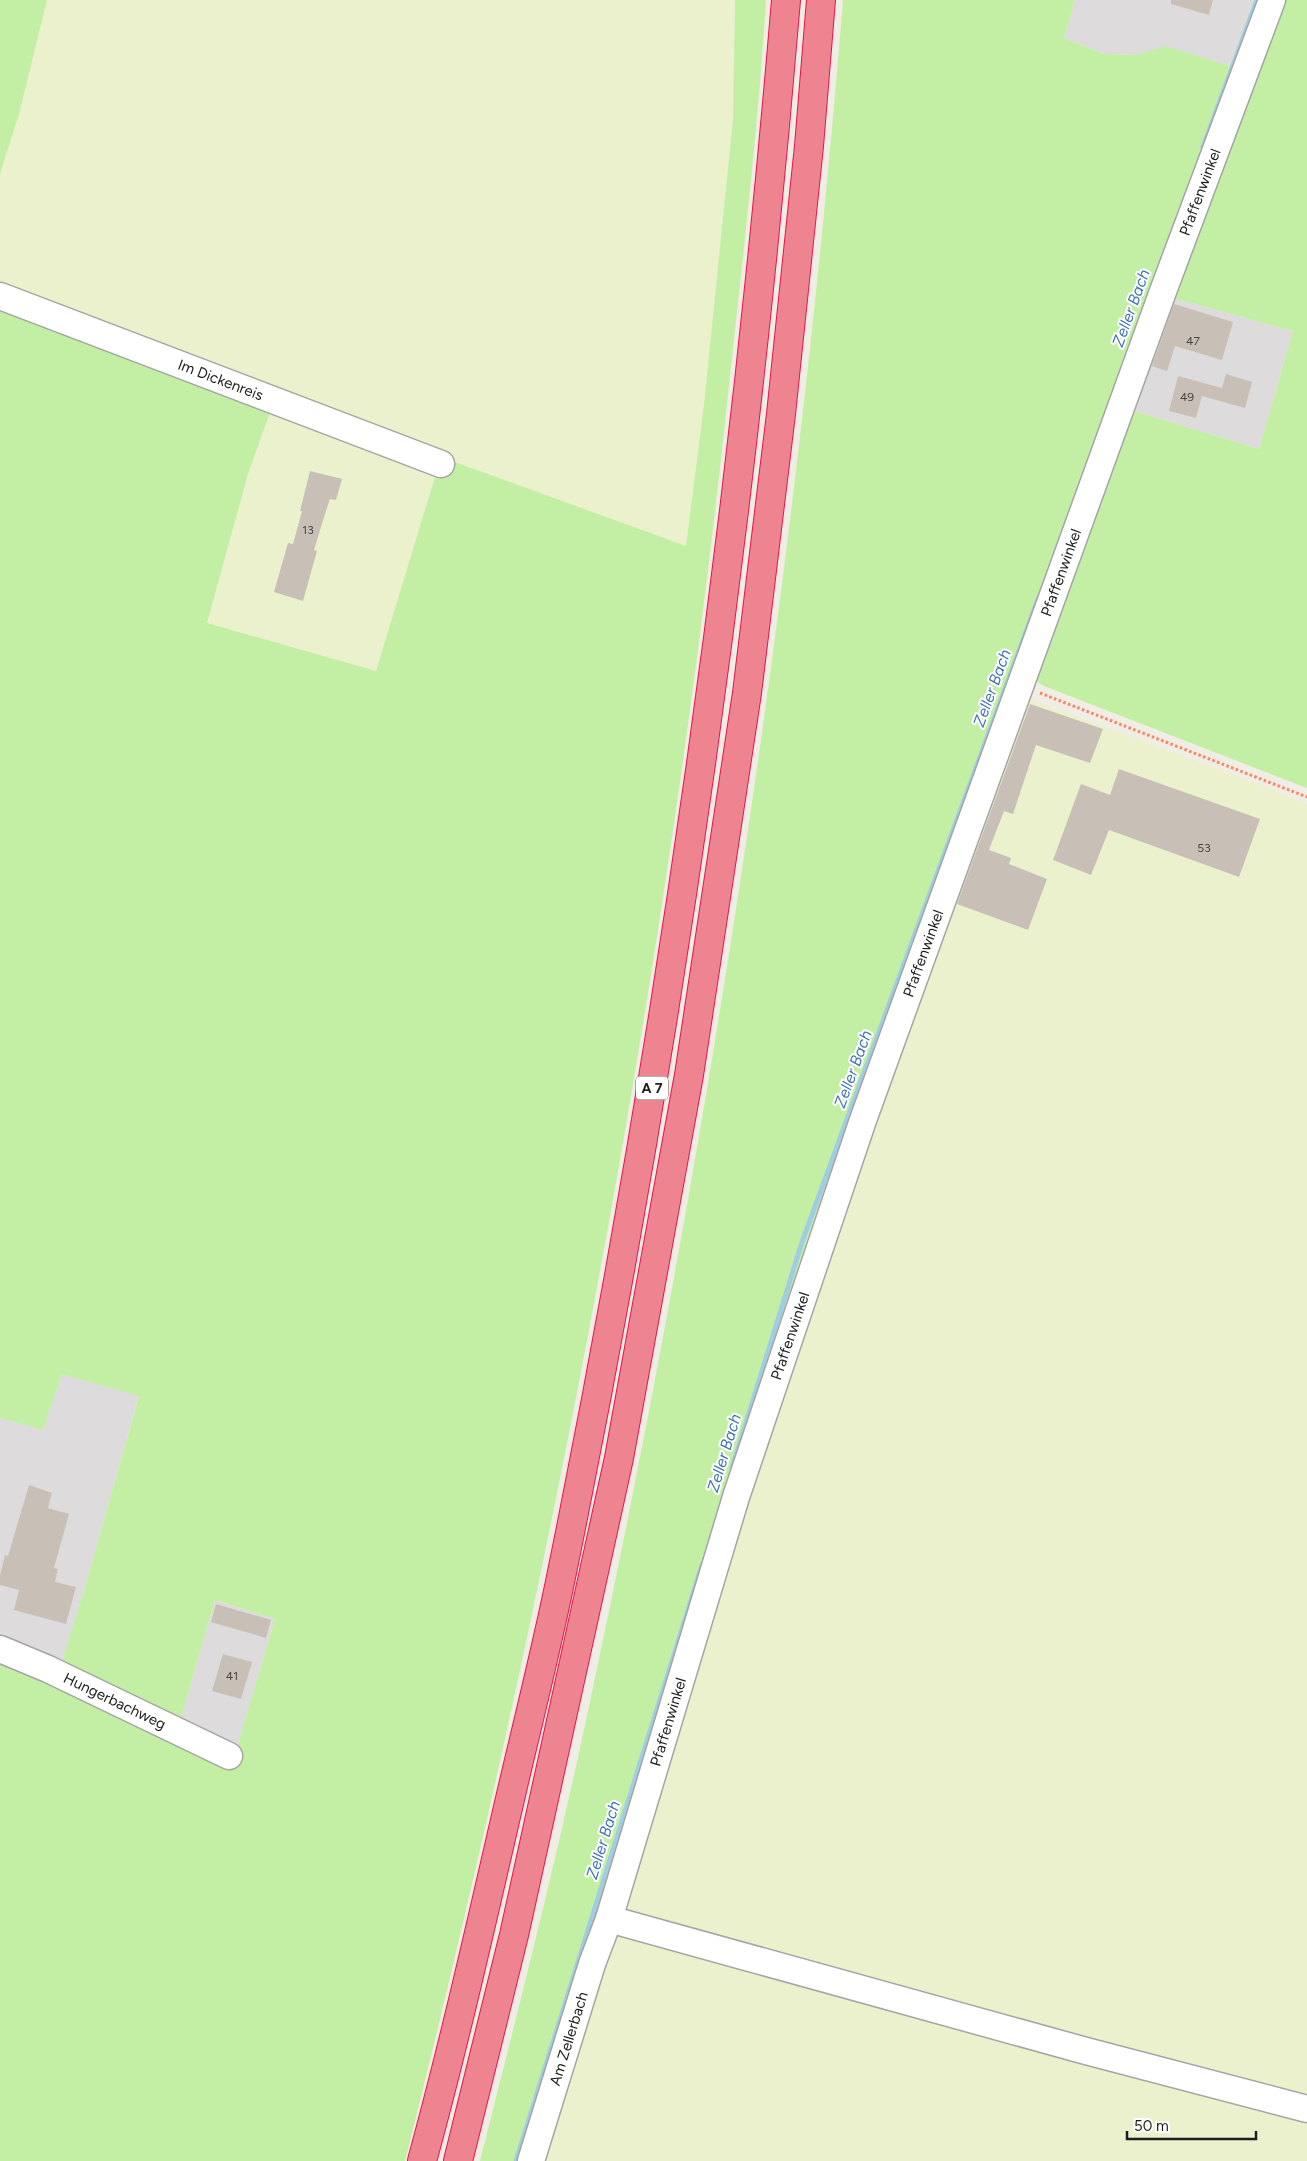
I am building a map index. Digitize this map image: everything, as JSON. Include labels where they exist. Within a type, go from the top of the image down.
[{"type":"highway","name":"A 7","points":[[422,2161],[458,2029],[559,1586],[634,1192],[673,958],[732,537],[773,159],[786,0]]},
{"type":"highway","name":"A 7","points":[[458,2161],[514,1935],[619,1458],[689,1075],[747,693],[780,424],[809,146],[821,0]]},
{"type":"street","name":"Pfaffenwinkel","points":[[609,1919],[661,1742],[770,1396],[863,1120],[1162,294],[1272,0]]},
{"type":"street","name":"Im Dickenreis","points":[[0,296],[441,464]]},
{"type":"street","name":"Hungerbachweg","points":[[0,1649],[48,1668],[228,1756]]},
{"type":"street","points":[[609,1919],[1086,2051],[1307,2109]]},
{"type":"street","name":"Am Zellerbach","points":[[531,2161],[589,1972],[609,1919]]},
{"type":"path","points":[[1020,686],[1307,797]]},
{"type":"shaded area","points":[[1075,0],[1264,0],[1239,69],[1166,47],[1136,55],[1104,54],[1064,38]]},
{"type":"shaded area","points":[[1170,297],[1293,331],[1259,449],[1131,410]]},
{"type":"shaded area","points":[[62,1374],[139,1395],[60,1668],[0,1643],[0,1418],[43,1430]]},
{"type":"shaded area","points":[[215,1600],[275,1619],[235,1754],[178,1728]]},
{"type":"green space","points":[[0,0],[47,0],[19,114],[0,174]]},
{"type":"green space","points":[[47,0],[735,0],[733,119],[704,405],[686,547],[414,447],[0,289],[0,174],[19,114]]},
{"type":"green space","points":[[735,0],[766,0],[763,49],[728,395],[702,618],[671,841],[637,1063],[598,1284],[555,1504],[508,1724],[458,1943],[405,2161],[0,2161],[0,1656],[235,1754],[275,1619],[215,1600],[178,1728],[60,1668],[139,1396],[62,1374],[43,1430],[0,1418],[0,302],[273,404],[248,474],[207,623],[376,671],[441,457],[686,546],[704,405],[733,119]]},
{"type":"green space","points":[[843,0],[1075,0],[1064,38],[1104,54],[1136,55],[1166,46],[1239,69],[1164,267],[524,2161],[480,2161],[576,1768],[632,1499],[710,1073],[744,859],[774,645],[801,430],[824,215]]},
{"type":"green space","points":[[1284,0],[1307,0],[1307,788],[1044,686],[1035,680],[1131,410],[1259,449],[1293,331],[1170,297]]},
{"type":"green space","points":[[273,404],[437,469],[376,671],[207,623],[248,474]]},
{"type":"green space","points":[[1023,697],[1229,773],[1307,804],[1307,2102],[635,1917],[627,1904],[770,1415]]},
{"type":"green space","points":[[626,1934],[1307,2117],[1307,2161],[538,2161],[611,1942]]},
{"type":"building","points":[[1171,0],[1213,0],[1209,15],[1171,4]]},
{"type":"building","points":[[1174,304],[1233,322],[1222,360],[1175,346],[1167,371],[1152,366]]},
{"type":"building","points":[[1226,374],[1252,382],[1245,408],[1202,396],[1196,418],[1169,411],[1178,376],[1222,388]]},
{"type":"building","points":[[310,471],[342,479],[336,500],[330,499],[324,517],[314,550],[317,551],[303,601],[274,592],[288,543],[293,544]]},
{"type":"building","points":[[1030,704],[1103,729],[1090,763],[1036,745],[1013,814],[1004,811],[989,850],[1011,858],[1009,864],[1047,879],[1028,930],[957,904]]},
{"type":"building","points":[[1119,769],[1260,819],[1239,877],[1109,830],[1091,875],[1053,860],[1081,784],[1110,795]]},
{"type":"building","points":[[29,1485],[52,1493],[48,1508],[69,1514],[54,1568],[58,1569],[55,1582],[76,1587],[66,1624],[14,1610],[19,1590],[0,1585],[5,1555],[8,1556]]},
{"type":"building","points":[[216,1604],[271,1620],[266,1638],[211,1622]]},
{"type":"building","points":[[223,1654],[252,1662],[241,1699],[212,1691]]},
{"type":"waterway","name":"Zeller Bach","points":[[1203,147],[1257,0]]},
{"type":"waterway","name":"Zeller Bach","points":[[732,1468],[802,1242],[1038,599]]},
{"type":"waterway","name":"Zeller Bach","points":[[516,2161],[702,1565]]}]
